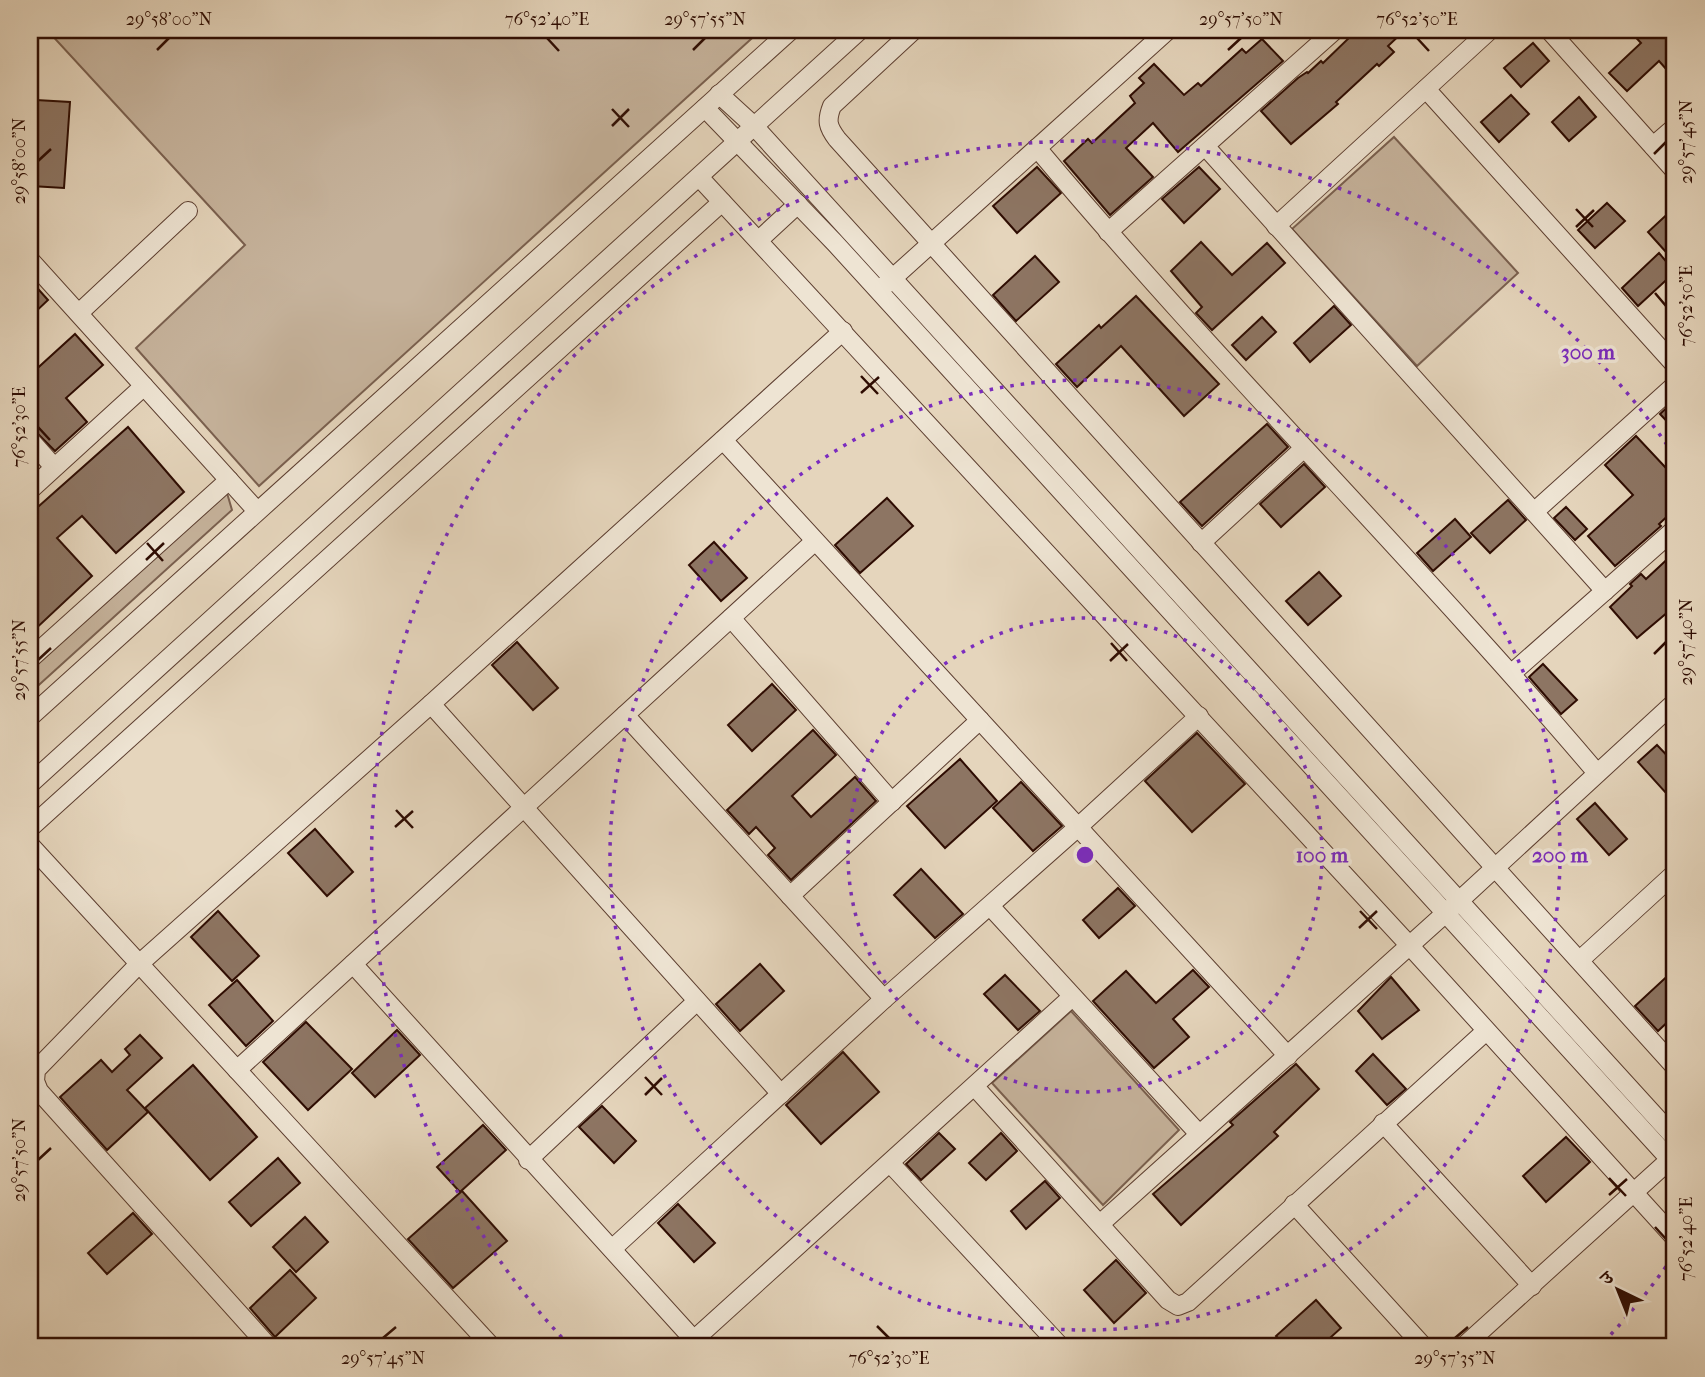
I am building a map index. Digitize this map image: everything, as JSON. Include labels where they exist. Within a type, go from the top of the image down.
[{"type":"street","points":[[30,717],[791,30]]},
{"type":"street","points":[[30,784],[860,30]]},
{"type":"street","points":[[914,30],[832,106],[828,127],[930,244],[1675,1067]]},
{"type":"street","points":[[886,285],[1168,30]]},
{"type":"street","points":[[1108,232],[1335,30]]},
{"type":"street","points":[[1276,226],[1490,30]]},
{"type":"street","points":[[1549,30],[1675,171]]},
{"type":"street","points":[[1426,89],[1675,365]]},
{"type":"street","points":[[719,94],[754,127],[886,285],[1452,907],[1674,1160],[1633,1193],[1463,1347]]},
{"type":"street","points":[[705,108],[798,204],[886,285]]},
{"type":"street","points":[[1653,146],[1675,127]]},
{"type":"street","points":[[1205,146],[1605,591]]},
{"type":"street","points":[[1037,148],[1108,232],[1303,449],[1512,673],[1597,773]]},
{"type":"street","points":[[699,177],[1199,716],[1675,1238]]},
{"type":"street","points":[[30,828],[722,202]]},
{"type":"street","points":[[759,240],[798,204]]},
{"type":"street","points":[[79,313],[188,211]]},
{"type":"street","points":[[30,260],[257,511]]},
{"type":"street","points":[[269,1347],[39,1091],[35,1081],[36,1070],[139,964],[843,331]]},
{"type":"street","points":[[1534,512],[1675,384]]},
{"type":"street","points":[[30,490],[144,386]]},
{"type":"street","points":[[30,440],[54,467]]},
{"type":"street","points":[[723,440],[1288,1056]]},
{"type":"street","points":[[1201,543],[1303,449]]},
{"type":"street","points":[[30,659],[229,480]]},
{"type":"street","points":[[1512,673],[1675,529]]},
{"type":"street","points":[[237,1070],[815,541]]},
{"type":"street","points":[[731,618],[892,802]]},
{"type":"street","points":[[1100,1224],[1410,946],[1675,702]]},
{"type":"street","points":[[431,704],[781,1094]]},
{"type":"street","points":[[625,715],[884,999]]},
{"type":"street","points":[[612,1250],[884,999],[1199,716]]},
{"type":"street","points":[[790,896],[980,720]]},
{"type":"street","points":[[30,845],[492,1347]]},
{"type":"street","points":[[1580,960],[1675,873]]},
{"type":"street","points":[[990,905],[1199,1134]]},
{"type":"street","points":[[1452,907],[1675,1138]]},
{"type":"street","points":[[353,964],[612,1250],[690,1344],[1072,997]]},
{"type":"street","points":[[528,1160],[697,1001]]},
{"type":"street","points":[[975,1087],[1168,1300],[1178,1306],[1188,1302],[1486,1031]]},
{"type":"street","points":[[1383,1124],[1532,1286]]},
{"type":"street","points":[[890,1163],[1061,1347]]},
{"type":"street","points":[[1294,1204],[1424,1347]]},
{"type":"shaded area","points":[[47,30],[761,30],[259,486],[136,348],[245,245]]},
{"type":"shaded area","points":[[1394,137],[1518,273],[1417,366],[1292,229]]},
{"type":"shaded area","points":[[227,493],[232,510],[30,693],[30,671]]},
{"type":"shaded area","points":[[1071,1011],[1179,1130],[1103,1205],[992,1083]]},
{"type":"building","points":[[1346,30],[1405,30],[1388,46],[1394,52],[1379,66],[1377,64],[1336,102],[1338,104],[1291,144],[1261,111],[1298,78],[1321,61],[1323,63],[1351,36]]},
{"type":"building","points":[[1629,30],[1675,30],[1675,79],[1659,61],[1627,91],[1609,73],[1641,43]]},
{"type":"building","points":[[1262,39],[1283,61],[1178,152],[1153,123],[1126,148],[1153,177],[1110,215],[1064,161],[1088,139],[1092,143],[1135,103],[1130,96],[1144,83],[1139,78],[1154,64],[1184,95],[1198,83],[1201,86],[1242,49],[1246,53]]},
{"type":"building","points":[[1533,43],[1549,61],[1521,87],[1504,68]]},
{"type":"building","points":[[1511,95],[1529,114],[1499,142],[1481,122]]},
{"type":"building","points":[[1579,97],[1596,117],[1569,141],[1552,122]]},
{"type":"building","points":[[36,100],[70,102],[64,188],[31,186]]},
{"type":"building","points":[[1037,167],[1061,193],[1017,233],[993,206]]},
{"type":"building","points":[[1199,167],[1220,189],[1184,223],[1162,199]]},
{"type":"building","points":[[1607,203],[1625,221],[1595,248],[1578,230]]},
{"type":"building","points":[[1675,207],[1675,244],[1666,252],[1648,232]]},
{"type":"building","points":[[1201,242],[1232,275],[1267,243],[1285,263],[1212,330],[1196,313],[1202,307],[1171,271]]},
{"type":"building","points":[[1659,253],[1675,272],[1638,306],[1622,288]]},
{"type":"building","points":[[1035,256],[1059,282],[1016,321],[993,295]]},
{"type":"building","points":[[30,280],[48,300],[30,317]]},
{"type":"building","points":[[1136,296],[1219,384],[1184,416],[1121,346],[1077,387],[1056,364]]},
{"type":"building","points":[[1334,306],[1351,325],[1310,362],[1294,343]]},
{"type":"building","points":[[1262,317],[1276,332],[1246,360],[1232,345]]},
{"type":"building","points":[[75,334],[103,365],[66,398],[87,422],[55,451],[30,426],[30,375]]},
{"type":"building","points":[[1675,400],[1675,430],[1660,414]]},
{"type":"building","points":[[1267,424],[1288,447],[1202,526],[1180,502]]},
{"type":"building","points":[[128,427],[184,492],[116,553],[82,516],[57,538],[92,576],[30,634],[30,514]]},
{"type":"building","points":[[1636,436],[1666,468],[1675,460],[1675,509],[1659,524],[1661,526],[1615,566],[1588,536],[1633,495],[1605,465]]},
{"type":"building","points":[[1304,464],[1325,487],[1281,527],[1260,504]]},
{"type":"building","points":[[887,498],[913,526],[860,573],[835,545]]},
{"type":"building","points":[[1508,500],[1526,520],[1490,553],[1471,533]]},
{"type":"building","points":[[1566,507],[1587,529],[1575,540],[1554,518]]},
{"type":"building","points":[[1455,519],[1471,537],[1433,571],[1417,553]]},
{"type":"building","points":[[714,542],[747,578],[721,601],[689,565]]},
{"type":"building","points":[[1675,552],[1675,606],[1637,638],[1610,607],[1641,574],[1646,579]]},
{"type":"building","points":[[1319,572],[1341,596],[1308,625],[1286,601]]},
{"type":"building","points":[[517,642],[558,688],[533,710],[492,665]]},
{"type":"building","points":[[1543,664],[1577,700],[1561,714],[1529,677]]},
{"type":"building","points":[[772,684],[796,710],[752,751],[728,725]]},
{"type":"building","points":[[813,730],[836,755],[792,796],[811,817],[855,777],[876,801],[791,880],[768,855],[775,848],[756,827],[749,834],[727,810]]},
{"type":"building","points":[[1197,733],[1245,784],[1192,832],[1145,781]]},
{"type":"building","points":[[1657,745],[1675,764],[1675,803],[1638,762]]},
{"type":"building","points":[[960,759],[997,801],[945,848],[907,806]]},
{"type":"building","points":[[1021,782],[1062,826],[1033,851],[993,808]]},
{"type":"building","points":[[1595,803],[1627,839],[1609,855],[1577,819]]},
{"type":"building","points":[[315,829],[353,872],[327,896],[288,853]]},
{"type":"building","points":[[921,869],[963,914],[935,938],[894,895]]},
{"type":"building","points":[[1118,888],[1135,906],[1099,938],[1083,920]]},
{"type":"building","points":[[218,911],[259,956],[232,981],[191,937]]},
{"type":"building","points":[[760,964],[784,991],[740,1031],[716,1004]]},
{"type":"building","points":[[1675,969],[1675,1015],[1658,1031],[1635,1006]]},
{"type":"building","points":[[1193,970],[1209,987],[1173,1019],[1189,1037],[1154,1068],[1093,1001],[1126,971],[1156,1003]]},
{"type":"building","points":[[1005,975],[1040,1011],[1018,1030],[984,994]]},
{"type":"building","points":[[1391,977],[1419,1010],[1382,1039],[1358,1011]]},
{"type":"building","points":[[237,980],[273,1021],[246,1046],[209,1005]]},
{"type":"building","points":[[306,1022],[352,1069],[308,1110],[263,1062]]},
{"type":"building","points":[[397,1030],[420,1055],[375,1097],[352,1073]]},
{"type":"building","points":[[140,1035],[162,1058],[127,1090],[148,1112],[107,1150],[60,1097],[101,1060],[112,1072],[130,1055],[125,1049]]},
{"type":"building","points":[[843,1052],[879,1092],[821,1144],[786,1105]]},
{"type":"building","points":[[1373,1054],[1406,1089],[1387,1105],[1356,1071]]},
{"type":"building","points":[[1296,1064],[1319,1089],[1274,1132],[1278,1136],[1181,1225],[1153,1194],[1233,1125],[1230,1122]]},
{"type":"building","points":[[193,1065],[257,1137],[210,1180],[145,1108]]},
{"type":"building","points":[[602,1106],[636,1141],[614,1163],[579,1127]]},
{"type":"building","points":[[483,1125],[506,1150],[460,1192],[437,1167]]},
{"type":"building","points":[[939,1133],[955,1149],[921,1180],[906,1164]]},
{"type":"building","points":[[1001,1133],[1017,1151],[986,1180],[969,1163]]},
{"type":"building","points":[[1566,1137],[1590,1162],[1546,1202],[1523,1176]]},
{"type":"building","points":[[278,1158],[300,1183],[251,1226],[229,1202]]},
{"type":"building","points":[[1045,1181],[1060,1198],[1026,1229],[1011,1211]]},
{"type":"building","points":[[462,1191],[507,1241],[453,1288],[408,1239]]},
{"type":"building","points":[[678,1204],[715,1243],[694,1262],[658,1223]]},
{"type":"building","points":[[133,1213],[152,1234],[107,1274],[88,1253]]},
{"type":"building","points":[[305,1217],[328,1242],[296,1272],[273,1247]]},
{"type":"building","points":[[1116,1260],[1146,1293],[1114,1323],[1084,1290]]},
{"type":"building","points":[[290,1270],[316,1298],[275,1337],[250,1308]]},
{"type":"building","points":[[1316,1300],[1341,1328],[1320,1347],[1286,1347],[1276,1336]]}]
